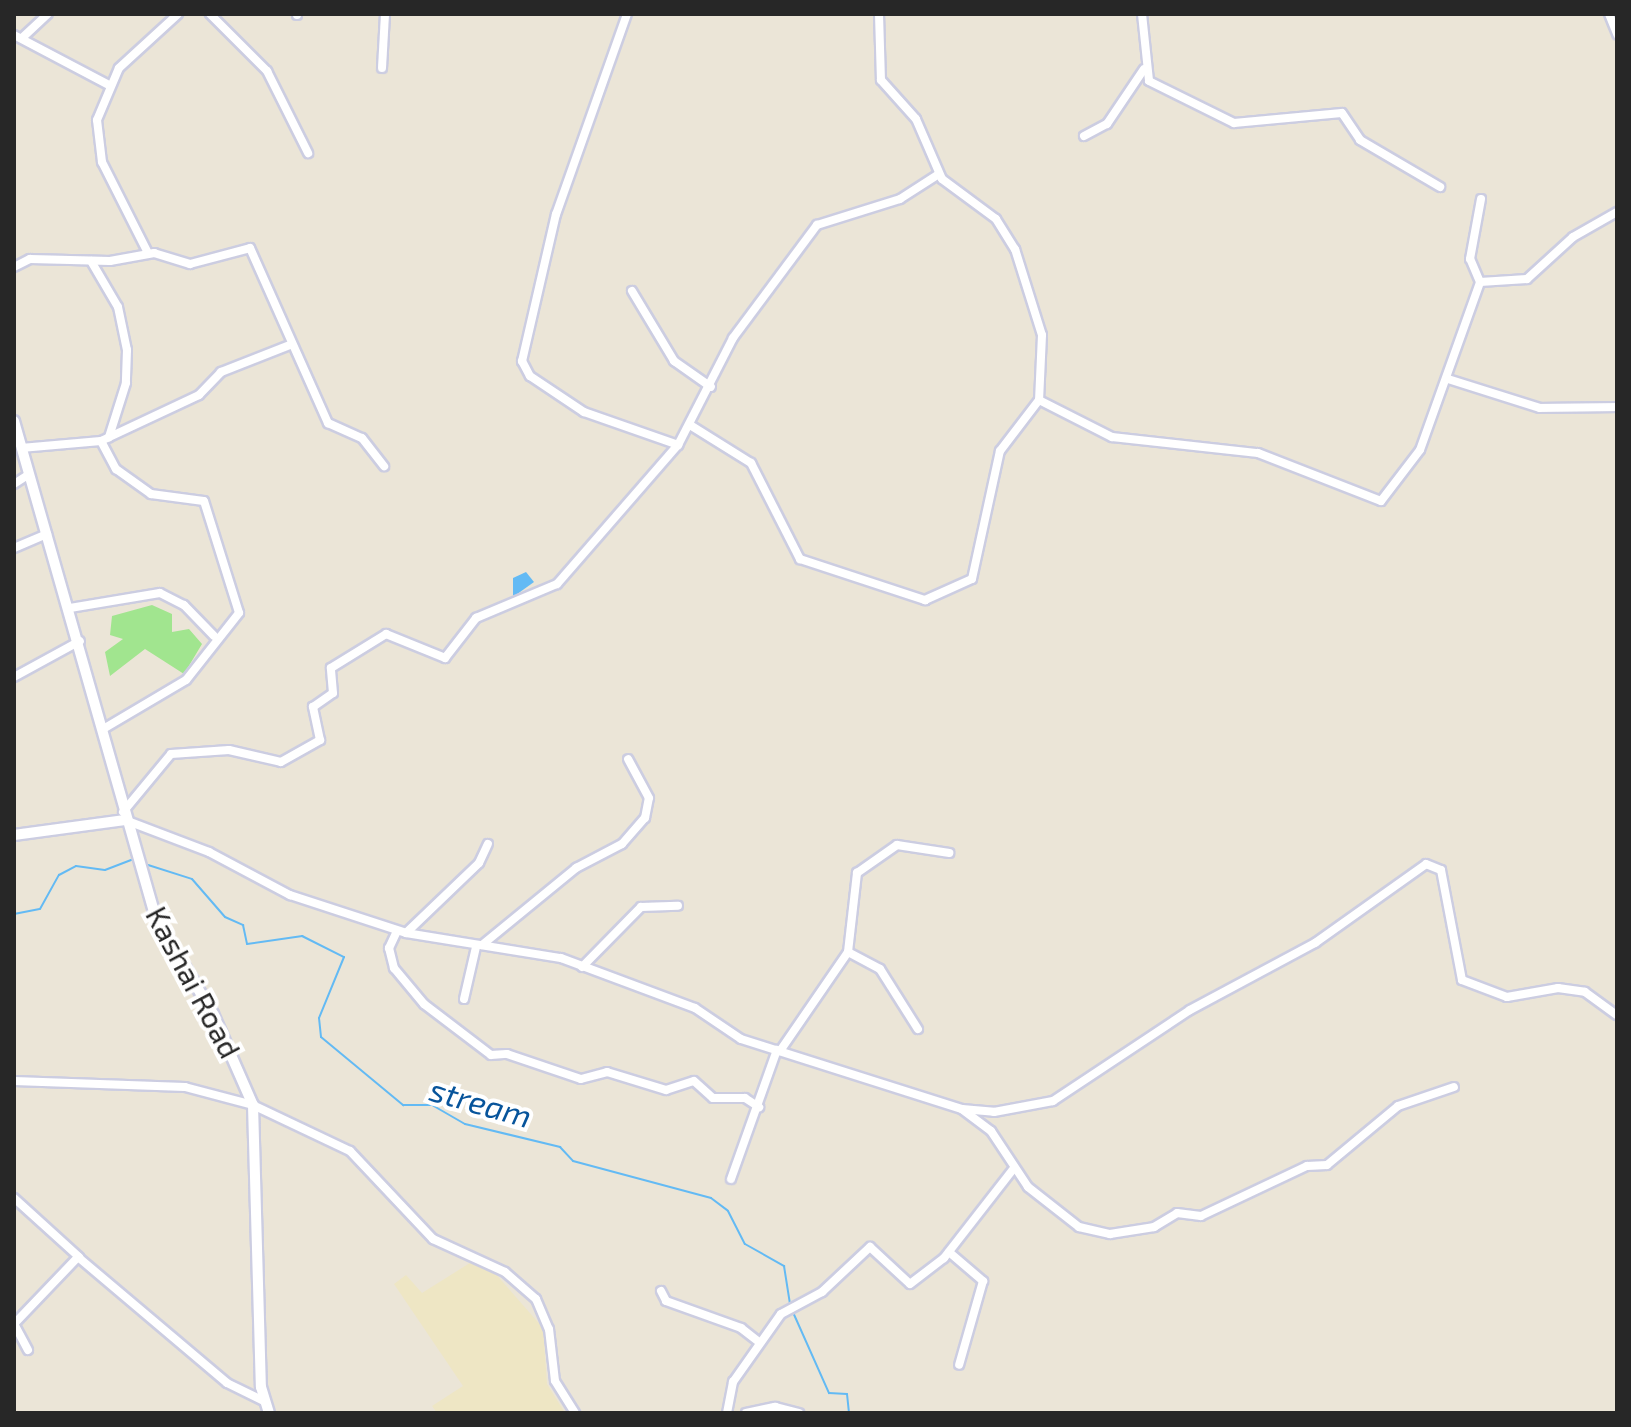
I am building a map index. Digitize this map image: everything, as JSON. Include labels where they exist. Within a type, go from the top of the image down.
[{"type":"street","points":[[48,14],[18,37],[109,85]]},
{"type":"street","points":[[210,14],[267,71],[308,153]]},
{"type":"street","points":[[382,68],[385,14]]},
{"type":"street","points":[[627,14],[556,214],[522,361],[530,376],[584,412],[678,445]]},
{"type":"street","points":[[690,425],[751,463],[800,559],[925,600],[972,579],[1000,451],[1039,400],[1042,335],[1015,249],[996,219],[939,174],[916,119],[877,71],[879,14]]},
{"type":"street","points":[[1142,14],[1144,69],[1149,81],[1234,123],[1342,113],[1360,140],[1440,187]]},
{"type":"street","points":[[1609,14],[1617,34]]},
{"type":"street","points":[[148,253],[97,141],[109,85],[133,51],[173,16]]},
{"type":"street","points":[[1084,136],[1107,124],[1127,84],[1144,69]]},
{"type":"street","points":[[123,816],[171,754],[229,750],[281,762],[320,740],[313,707],[333,693],[331,668],[386,634],[449,656],[476,618],[563,578],[678,445],[711,387],[733,338],[817,225],[900,199],[939,174]]},
{"type":"street","points":[[1039,400],[1112,437],[1258,453],[1381,501],[1420,450],[1448,379],[1480,282],[1470,259],[1481,199]]},
{"type":"street","points":[[1480,282],[1527,279],[1573,237],[1617,212]]},
{"type":"street","points":[[14,267],[30,259],[91,261],[148,253],[190,264],[250,248],[290,345],[328,423],[362,438],[384,466]]},
{"type":"street","points":[[91,261],[118,307],[127,350],[126,383],[105,439],[116,469],[151,494],[204,501],[239,613],[214,636],[186,680],[103,729]]},
{"type":"street","points":[[632,291],[674,361],[711,387]]},
{"type":"street","points":[[21,448],[105,439],[199,395],[221,372],[290,345]]},
{"type":"street","points":[[1448,379],[1540,408],[1617,407]]},
{"type":"street","name":"Kashai Road","points":[[14,421],[80,641],[135,859],[156,919],[213,1014],[253,1105],[266,1409]]},
{"type":"street","points":[[14,484],[28,475]]},
{"type":"street","points":[[14,548],[47,534]]},
{"type":"street","points":[[70,608],[160,593],[184,605],[214,636]]},
{"type":"street","points":[[14,677],[80,641]]},
{"type":"street","points":[[464,999],[479,946],[576,868],[622,844],[645,818],[649,798],[628,759]]},
{"type":"street","points":[[14,835],[123,816],[290,895],[402,932],[582,967],[687,1005],[741,1039],[962,1109],[994,1112],[1053,1101],[1180,1016],[1315,943],[1426,864],[1441,870],[1462,980],[1507,997],[1550,988],[1585,992],[1617,1015]]},
{"type":"street","points":[[488,844],[479,863],[402,932],[389,948],[394,968],[424,1004],[491,1055],[507,1054],[581,1079],[607,1072],[666,1090],[694,1081],[713,1098],[745,1098],[759,1107]]},
{"type":"street","points":[[731,1179],[778,1050],[848,952],[857,873],[897,845],[949,853]]},
{"type":"street","points":[[582,967],[641,907],[678,906]]},
{"type":"street","points":[[848,952],[880,969],[918,1029]]},
{"type":"street","points":[[14,1081],[148,1083],[253,1105],[350,1151],[433,1239],[505,1272],[536,1299],[549,1329],[555,1381],[575,1413]]},
{"type":"street","points":[[962,1109],[991,1131],[1028,1187],[1086,1230],[1144,1229],[1177,1213],[1201,1216],[1307,1166],[1327,1165],[1398,1106],[1454,1087]]},
{"type":"street","points":[[727,1413],[729,1389],[781,1314],[822,1292],[867,1249],[906,1285],[949,1252],[1014,1168]]},
{"type":"street","points":[[14,1198],[227,1383],[266,1409]]},
{"type":"street","points":[[949,1252],[983,1281],[959,1365]]},
{"type":"street","points":[[28,1350],[14,1324],[80,1258]]},
{"type":"street","points":[[661,1291],[666,1301],[741,1328],[759,1342]]},
{"type":"street","points":[[746,1413],[775,1407],[799,1413]]},
{"type":"shaded area","points":[[473,1261],[494,1272],[543,1328],[547,1384],[565,1413],[437,1413],[432,1406],[463,1386],[394,1284],[406,1275],[422,1293]]},
{"type":"green space","points":[[152,605],[172,614],[172,632],[189,629],[202,644],[184,674],[145,649],[110,676],[105,652],[123,639],[110,635],[112,616]]},
{"type":"water","points":[[526,572],[534,582],[513,597],[513,578]]},
{"type":"waterway","name":"stream","points":[[14,914],[40,909],[59,875],[76,866],[105,870],[133,859]]},
{"type":"waterway","name":"stream","points":[[145,864],[192,879],[225,917],[243,925],[247,944],[302,936],[344,957],[319,1018],[321,1037],[403,1105],[432,1105],[465,1124],[560,1147],[573,1161],[711,1198],[728,1211],[745,1244],[784,1266],[790,1304]]},
{"type":"waterway","name":"stream","points":[[792,1310],[829,1393],[847,1394],[849,1413]]}]
